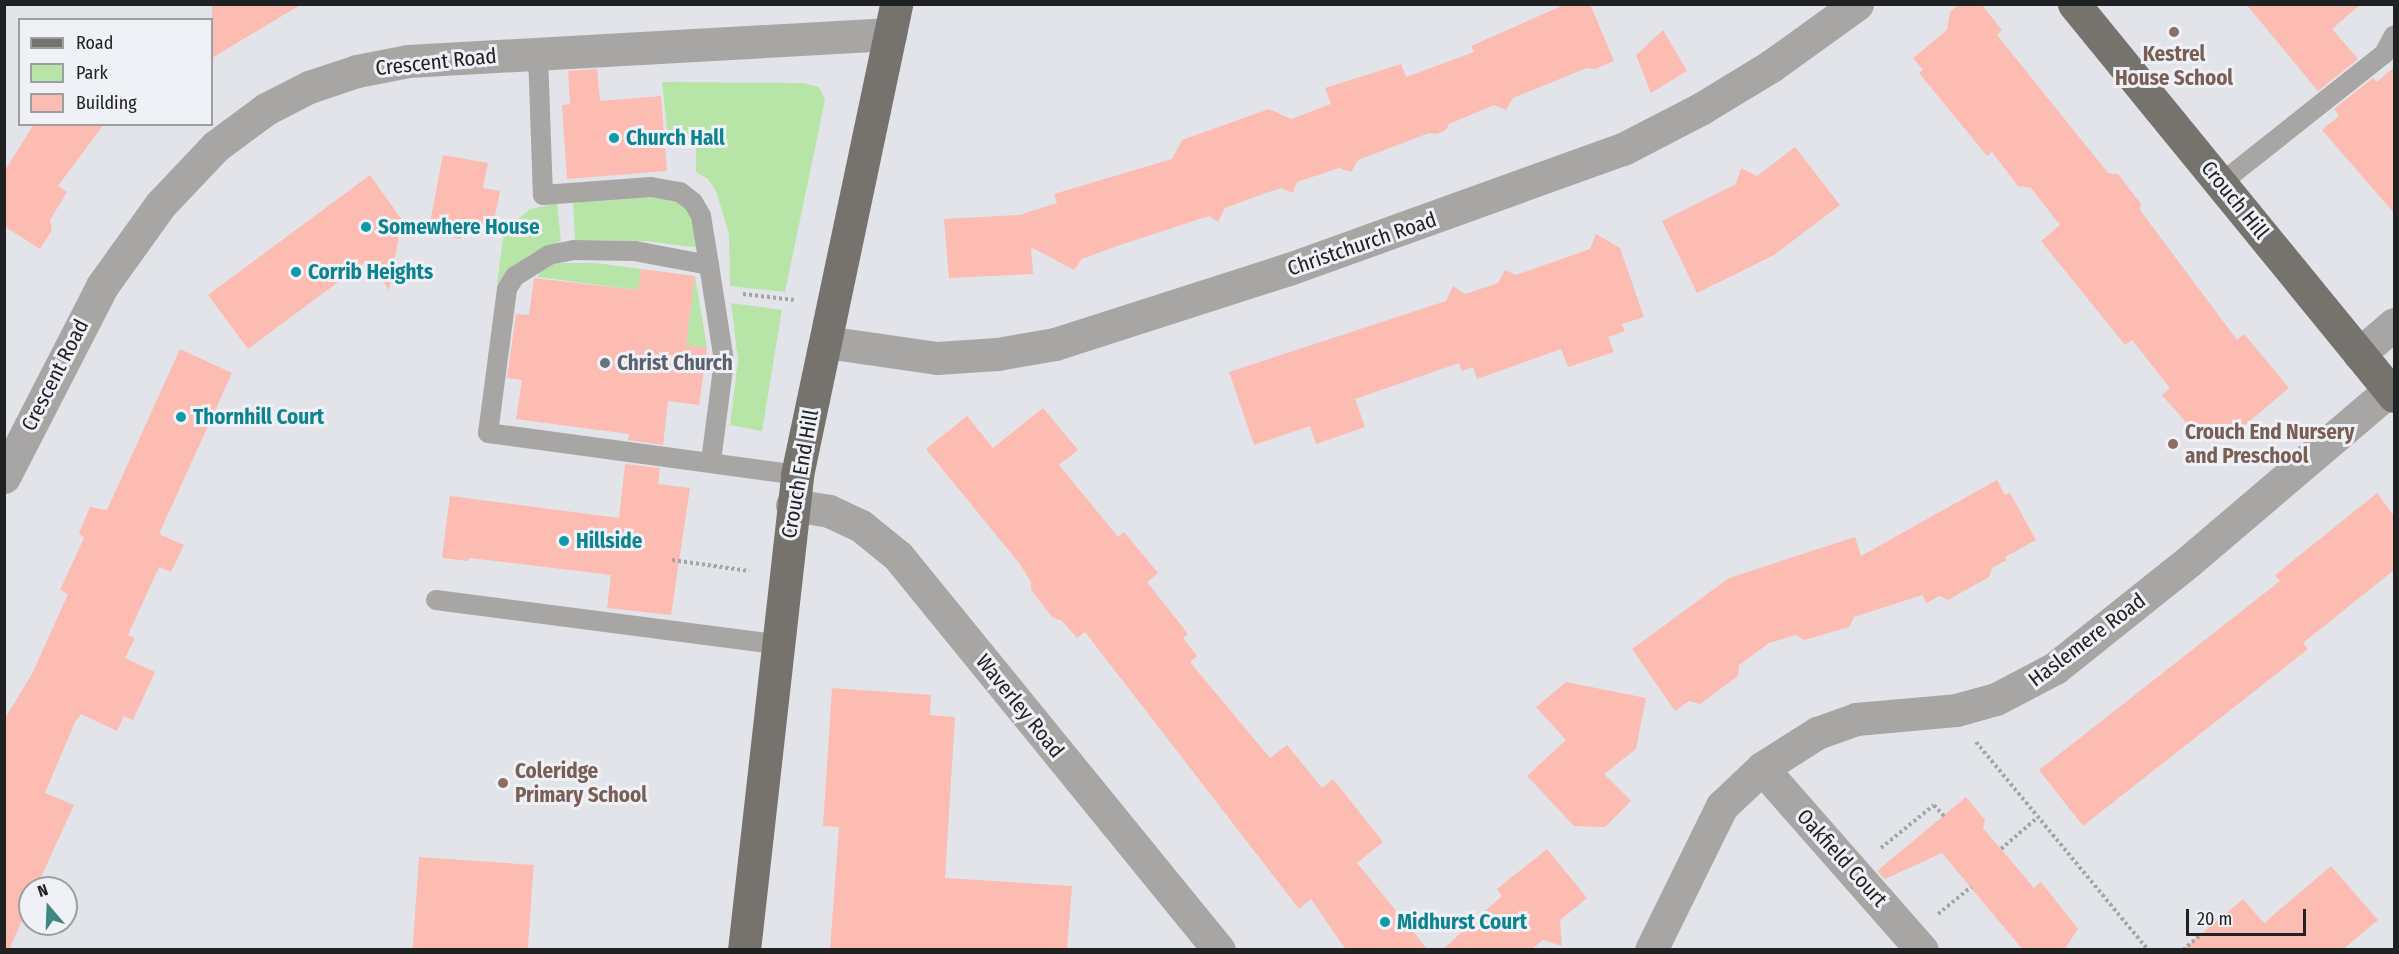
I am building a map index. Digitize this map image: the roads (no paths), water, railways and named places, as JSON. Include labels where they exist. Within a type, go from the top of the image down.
[{"type":"main road","name":"Crouch Hill","points":[[2074,4],[2392,393]]},
{"type":"main road","name":"Crouch End Hill","points":[[744,950],[794,490],[835,304],[893,19]]},
{"type":"street","name":"Christchurch Road","points":[[826,342],[937,358],[997,354],[1055,344],[1289,269],[1623,149],[1702,108],[1772,66],[1857,4]]},
{"type":"street","name":"Crescent Road","points":[[4,477],[102,286],[161,204],[216,146],[266,109],[309,87],[357,71],[408,61],[538,54],[893,19]]},
{"type":"street","points":[[2359,354],[2394,324]]},
{"type":"street","name":"Haslemere Road","points":[[1651,950],[1722,806],[1762,768],[1817,733],[1856,719],[1956,710],[1996,699],[2055,669],[2392,393]]},
{"type":"street","name":"Waverley Road","points":[[794,490],[829,511],[861,526],[898,556],[1219,950]]},
{"type":"street","name":"Oakfield Court","points":[[1762,768],[1922,950]]},
{"type":"lane","points":[[2221,183],[2384,54],[2394,35]]},
{"type":"lane","points":[[538,54],[543,195],[651,187],[680,192],[693,202],[701,216],[724,361],[711,461]]},
{"type":"lane","points":[[709,265],[635,251],[574,250],[549,255],[526,267],[507,289],[488,433],[711,461],[794,490]]},
{"type":"lane","points":[[436,600],[776,644]]},
{"type":"place","name":"Kestrel House School","points":[[2174,32]]},
{"type":"place","name":"Church Hall","points":[[614,138]]},
{"type":"place","name":"Somewhere House","points":[[366,227]]},
{"type":"place","name":"Corrib Heights","points":[[296,272]]},
{"type":"place","name":"Christ Church","points":[[605,363]]},
{"type":"place","name":"Thornhill Court","points":[[181,417]]},
{"type":"place","name":"Crouch End Nursery and Preschool","points":[[2173,444]]},
{"type":"place","name":"Hillside","points":[[564,541]]},
{"type":"place","name":"Coleridge Primary School","points":[[503,783]]},
{"type":"place","name":"Midhurst Court","points":[[1385,922]]}]
